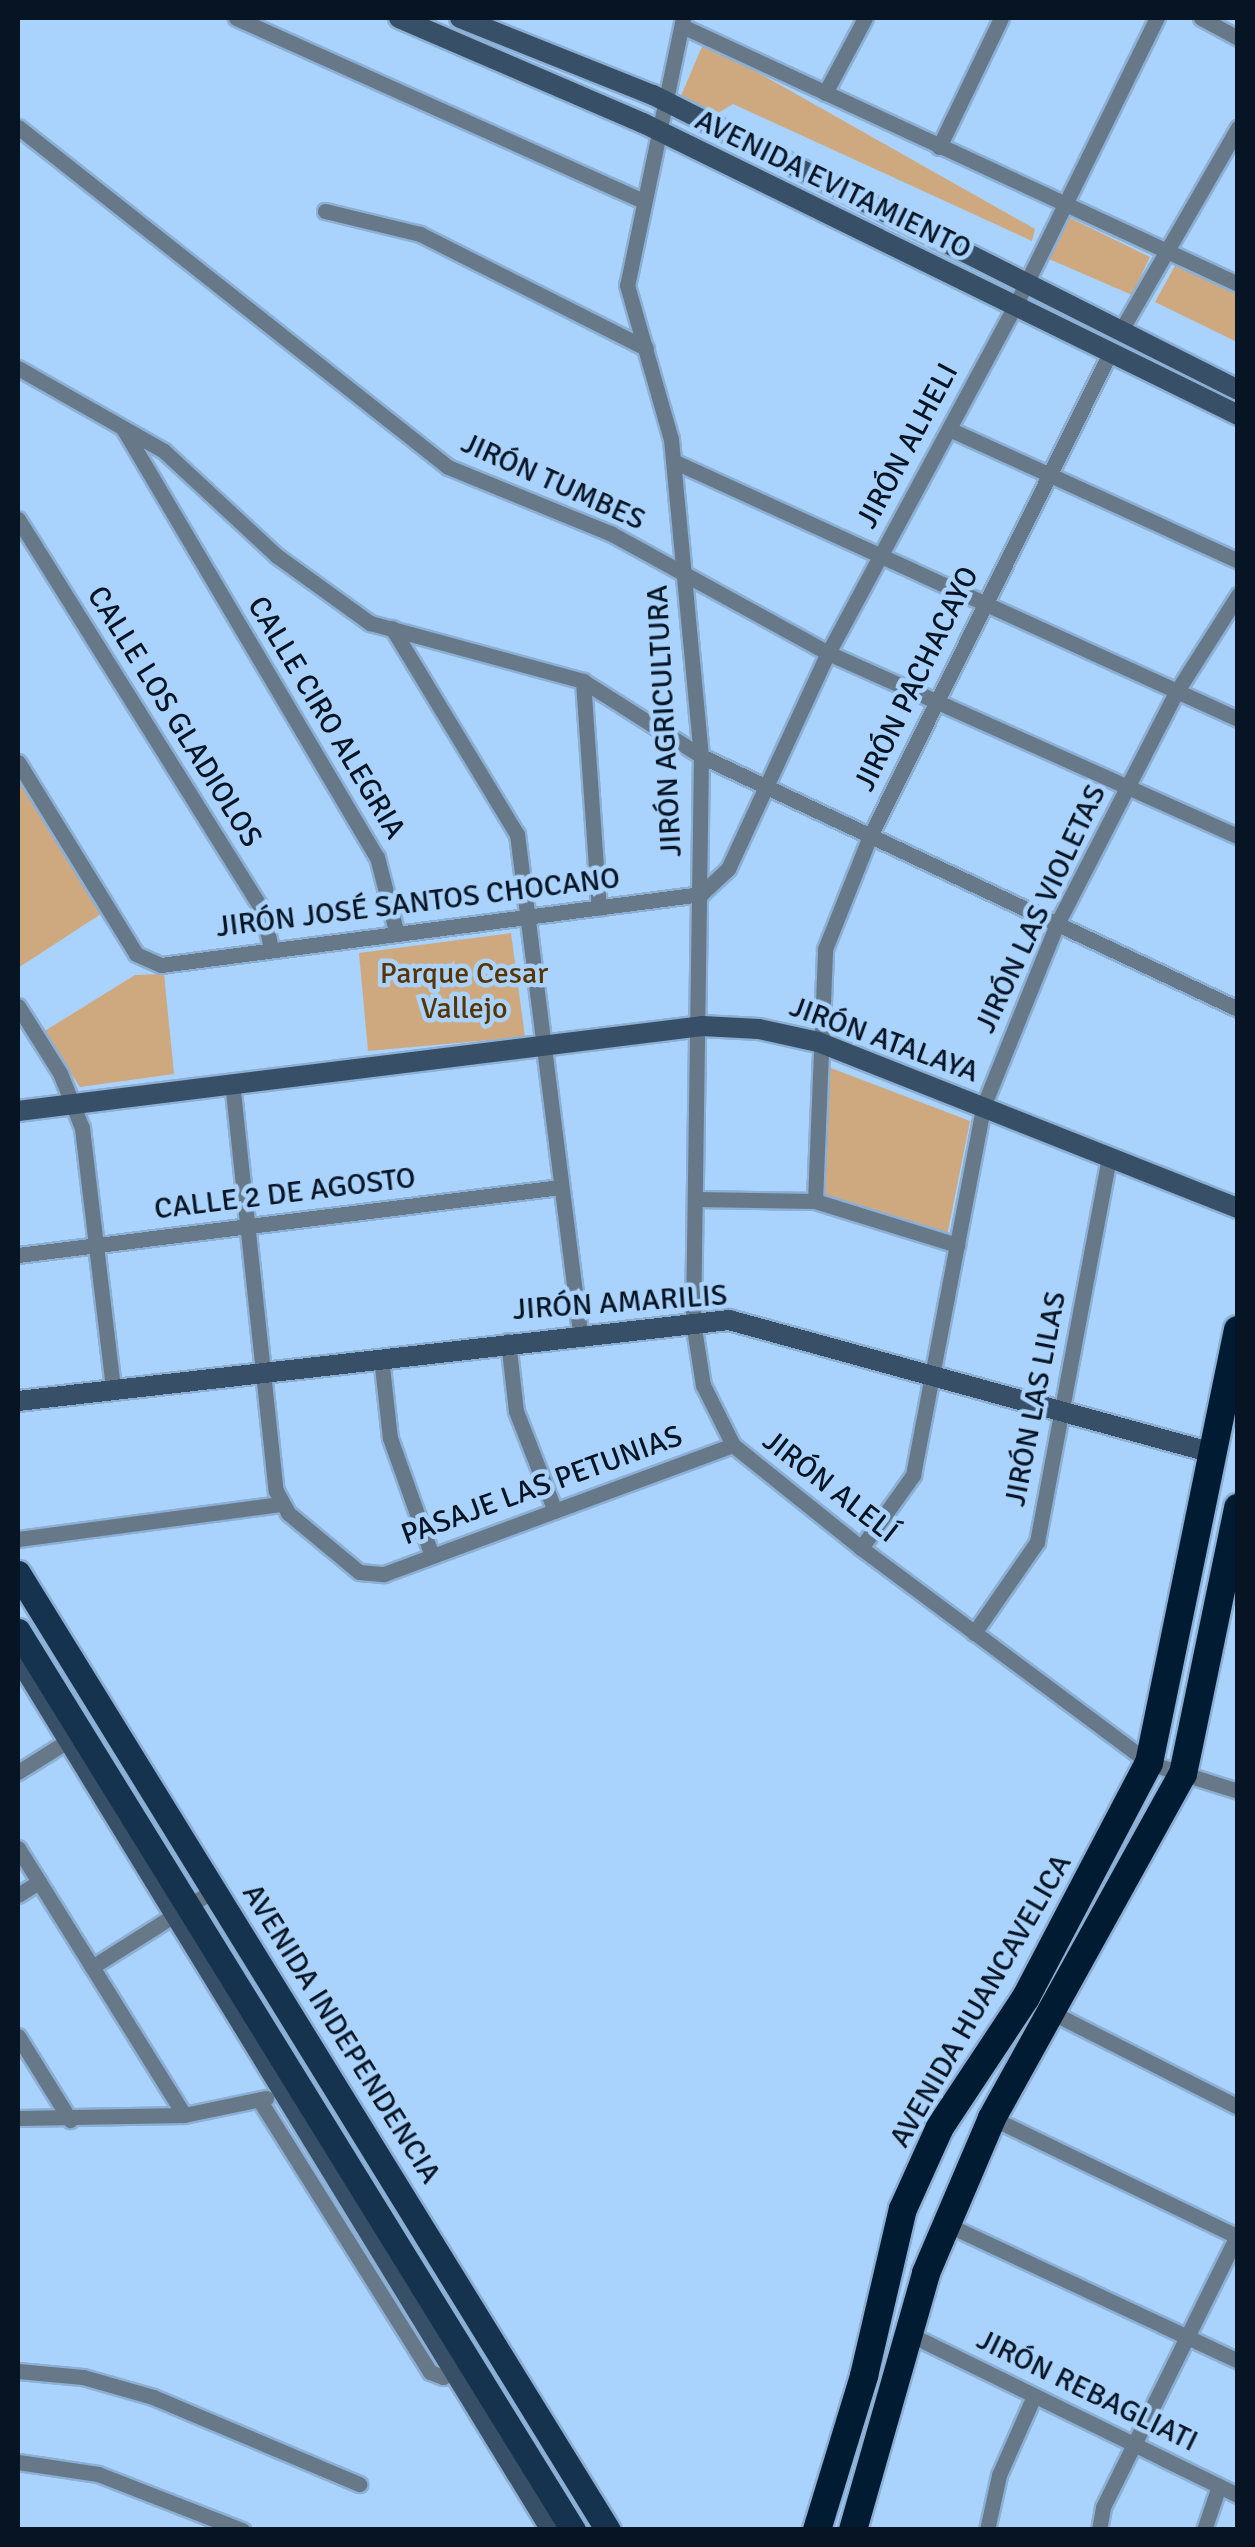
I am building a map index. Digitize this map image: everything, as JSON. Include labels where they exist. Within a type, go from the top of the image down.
[{"type":"highway","name":"AVENIDA HUANCAVELICA","points":[[817,2530],[858,2392],[903,2209],[940,2127],[1026,1997],[1149,1763],[1238,1330]]},
{"type":"highway","points":[[853,2530],[946,2224],[992,2118],[1183,1774],[1234,1550],[1238,1508]]},
{"type":"highway","points":[[1088,1881],[1116,1898]]},
{"type":"highway","points":[[858,2392],[893,2400]]},
{"type":"main road","name":"AVENIDA INDEPENDENCIA","points":[[18,1572],[608,2530]]},
{"type":"main road","name":"AVENIDA INDEPENDENCIA","points":[[20,1648],[180,1911],[573,2530]]},
{"type":"street","points":[[236,18],[643,201]]},
{"type":"street","name":"AVENIDA EVITAMIENTO","points":[[399,18],[658,132],[1108,355],[1238,415]]},
{"type":"street","name":"AVENIDA EVITAMIENTO","points":[[460,18],[666,103],[1024,287],[1238,390]]},
{"type":"street","points":[[825,94],[865,18]]},
{"type":"street","points":[[939,147],[1001,18]]},
{"type":"street","name":"JIRÓN ALHELI","points":[[701,894],[728,869],[828,652],[1014,308],[1157,18]]},
{"type":"street","points":[[1201,18],[1238,38]]},
{"type":"street","points":[[683,22],[825,94],[1238,284]]},
{"type":"street","name":"JIRÓN AGRICULTURA","points":[[683,22],[627,285],[673,461],[701,756],[701,894]]},
{"type":"street","name":"JIRÓN TUMBES","points":[[18,127],[448,467],[610,533],[828,652],[1238,836]]},
{"type":"street","points":[[1120,332],[1238,128]]},
{"type":"street","points":[[325,211],[420,234],[646,348]]},
{"type":"street","name":"JIRÓN PACHACAYO","points":[[815,1201],[818,1042],[825,949],[870,836],[1108,355]]},
{"type":"street","points":[[18,368],[164,451],[277,556],[370,623],[582,681],[701,756],[1238,1009]]},
{"type":"street","name":"CALLE CIRO ALEGRIA","points":[[122,426],[377,857],[396,932]]},
{"type":"street","points":[[949,429],[1238,561]]},
{"type":"street","points":[[673,461],[1238,719]]},
{"type":"street","name":"CALLE LOS GLADIOLOS","points":[[18,519],[263,911],[272,948]]},
{"type":"street","name":"JIRÓN LAS VIOLETAS","points":[[861,1548],[914,1475],[982,1107],[1057,924],[1177,691],[1238,595]]},
{"type":"street","points":[[392,628],[517,834],[580,1332]]},
{"type":"street","points":[[582,681],[600,907]]},
{"type":"street","name":"JIRÓN JOSÉ SANTOS CHOCANO","points":[[18,762],[143,960],[161,965],[701,894]]},
{"type":"street","name":"JIRÓN ALELÍ","points":[[701,894],[702,1026],[693,1322],[703,1385],[733,1446],[861,1548],[1149,1763],[1238,1791]]},
{"type":"street","points":[[18,1006],[72,1102],[82,1128],[113,1389]]},
{"type":"street","name":"JIRÓN ATALAYA","points":[[18,1112],[72,1102],[702,1026],[818,1042],[1238,1208]]},
{"type":"street","points":[[18,1539],[281,1504],[232,1082]]},
{"type":"street","name":"JIRÓN LAS LILAS","points":[[974,1633],[1037,1542],[1109,1157]]},
{"type":"street","name":"CALLE 2 DE AGOSTO","points":[[18,1255],[560,1187]]},
{"type":"street","points":[[696,1199],[815,1201],[956,1245]]},
{"type":"street","name":"JIRÓN AMARILIS","points":[[18,1401],[580,1332],[693,1322],[756,1326],[1214,1453]]},
{"type":"street","points":[[508,1341],[516,1411],[556,1511]]},
{"type":"street","points":[[381,1357],[390,1438],[432,1556]]},
{"type":"street","name":"PASAJE LAS PETUNIAS","points":[[281,1504],[369,1576],[733,1446]]},
{"type":"street","points":[[18,1772],[75,1736]]},
{"type":"street","points":[[18,1848],[184,2115]]},
{"type":"street","points":[[18,1895],[39,1882]]},
{"type":"street","points":[[92,1967],[214,1890]]},
{"type":"street","points":[[1026,1997],[1238,2107]]},
{"type":"street","points":[[18,2036],[70,2120]]},
{"type":"street","points":[[18,2118],[184,2115],[260,2101],[322,2066]]},
{"type":"street","name":"AVENIDA INDEPENDENCIA","points":[[290,2086],[551,2530]]},
{"type":"street","points":[[260,2101],[430,2372],[443,2377],[455,2370]]},
{"type":"street","points":[[992,2118],[1237,2236],[1103,2507],[1099,2530]]},
{"type":"street","points":[[946,2224],[1238,2361]]},
{"type":"street","name":"JIRÓN REBAGLIATI","points":[[913,2336],[1238,2496]]},
{"type":"street","points":[[18,2372],[83,2376],[153,2397],[359,2484]]},
{"type":"street","points":[[987,2530],[999,2476],[1034,2396]]},
{"type":"street","points":[[18,2462],[98,2474],[242,2530]]},
{"type":"street","points":[[1204,2530],[1219,2486]]},
{"type":"green space","points":[[704,42],[1035,229],[1032,241],[733,104],[708,119],[677,105]]},
{"type":"green space","points":[[1068,217],[1150,257],[1132,295],[1049,259]]},
{"type":"green space","points":[[1176,264],[1237,291],[1237,342],[1155,302]]},
{"type":"green space","points":[[18,771],[104,912],[18,968]]},
{"type":"green space","name":"Parque Cesar Vallejo","points":[[511,933],[525,1037],[368,1051],[359,953]]},
{"type":"green space","points":[[164,974],[174,1074],[80,1087],[43,1032],[135,975]]},
{"type":"green space","points":[[823,1065],[970,1121],[947,1236],[823,1194]]}]
